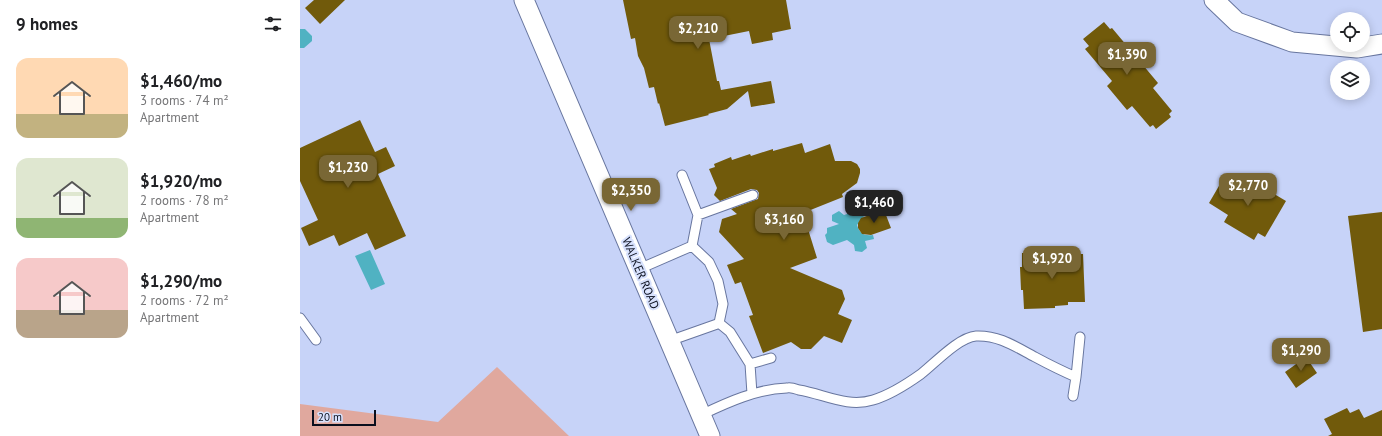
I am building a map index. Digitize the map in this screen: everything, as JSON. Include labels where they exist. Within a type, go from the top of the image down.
[{"type":"street","name":"WALKER ROAD","points":[[524,0],[710,436]]},
{"type":"street","points":[[1214,0],[1237,22],[1292,42],[1357,48],[1382,44]]},
{"type":"lane","points":[[682,175],[698,215],[692,246]]},
{"type":"lane","points":[[698,215],[753,195]]},
{"type":"lane","points":[[639,269],[692,246]]},
{"type":"lane","points":[[692,246],[709,262],[718,281],[723,304],[720,323]]},
{"type":"lane","points":[[300,318],[316,340]]},
{"type":"lane","points":[[669,340],[720,323]]},
{"type":"lane","points":[[720,323],[730,332],[750,364],[752,394]]},
{"type":"lane","points":[[701,414],[752,394],[788,387],[809,391],[834,400],[853,404],[873,400],[897,389],[914,378],[956,345],[975,336],[998,339],[1016,346],[1034,357],[1076,377]]},
{"type":"lane","points":[[1073,396],[1080,337]]},
{"type":"lane","points":[[750,364],[771,358]]},
{"type":"shaded area","points":[[300,29],[305,29],[312,36],[312,41],[304,48],[300,48]]},
{"type":"shaded area","points":[[863,209],[864,216],[857,225],[861,232],[865,235],[873,235],[874,239],[865,241],[867,248],[862,252],[855,251],[854,245],[847,240],[833,245],[827,242],[825,235],[827,233],[827,228],[839,224],[832,221],[832,215],[839,211],[844,215]]},
{"type":"shaded area","points":[[370,250],[385,284],[371,290],[355,256]]},
{"type":"shaded area","points":[[497,367],[569,436],[300,436],[300,404],[438,422]]},
{"type":"building","points":[[314,0],[345,0],[320,24],[305,8]]},
{"type":"building","points":[[623,0],[786,0],[791,29],[772,33],[773,40],[752,44],[749,31],[709,39],[717,81],[719,81],[721,90],[771,81],[775,103],[751,107],[748,91],[727,109],[665,126],[654,87],[649,88],[644,68],[638,56],[635,38],[631,39]]},
{"type":"building","points":[[1104,22],[1110,29],[1112,28],[1158,83],[1153,88],[1172,111],[1169,114],[1171,117],[1156,129],[1153,125],[1150,127],[1132,106],[1127,110],[1107,86],[1112,81],[1085,49],[1089,46],[1083,39]]},
{"type":"building","points":[[360,120],[375,152],[386,147],[395,166],[378,174],[406,236],[375,250],[367,233],[339,246],[334,235],[309,246],[301,228],[318,220],[300,181],[300,148]]},
{"type":"building","points":[[802,143],[805,153],[830,144],[835,161],[851,161],[857,164],[860,169],[857,183],[842,194],[843,197],[803,213],[817,258],[790,268],[842,290],[845,299],[838,314],[852,320],[842,343],[824,336],[811,349],[801,349],[791,342],[763,353],[749,316],[753,315],[741,282],[735,284],[727,265],[744,259],[719,232],[722,219],[737,214],[731,209],[758,199],[759,193],[757,190],[751,189],[720,201],[714,195],[717,188],[709,169],[715,167],[714,164],[731,157],[732,160],[750,154],[751,156],[773,149],[773,151]]},
{"type":"building","points":[[1247,178],[1286,201],[1265,237],[1258,233],[1254,240],[1224,222],[1228,215],[1209,203],[1223,179],[1241,190]]},
{"type":"building","points":[[884,210],[891,228],[871,235],[862,234],[858,228],[858,223],[861,218]]},
{"type":"building","points":[[1382,212],[1382,329],[1363,332],[1348,216]]},
{"type":"building","points":[[1066,252],[1066,254],[1083,254],[1085,302],[1068,302],[1068,305],[1055,306],[1055,308],[1024,309],[1020,267],[1022,267],[1022,253]]},
{"type":"building","points":[[1306,357],[1317,373],[1296,388],[1285,372]]},
{"type":"building","points":[[1347,408],[1350,413],[1359,409],[1364,418],[1382,410],[1382,436],[1328,436],[1332,434],[1324,419]]}]
